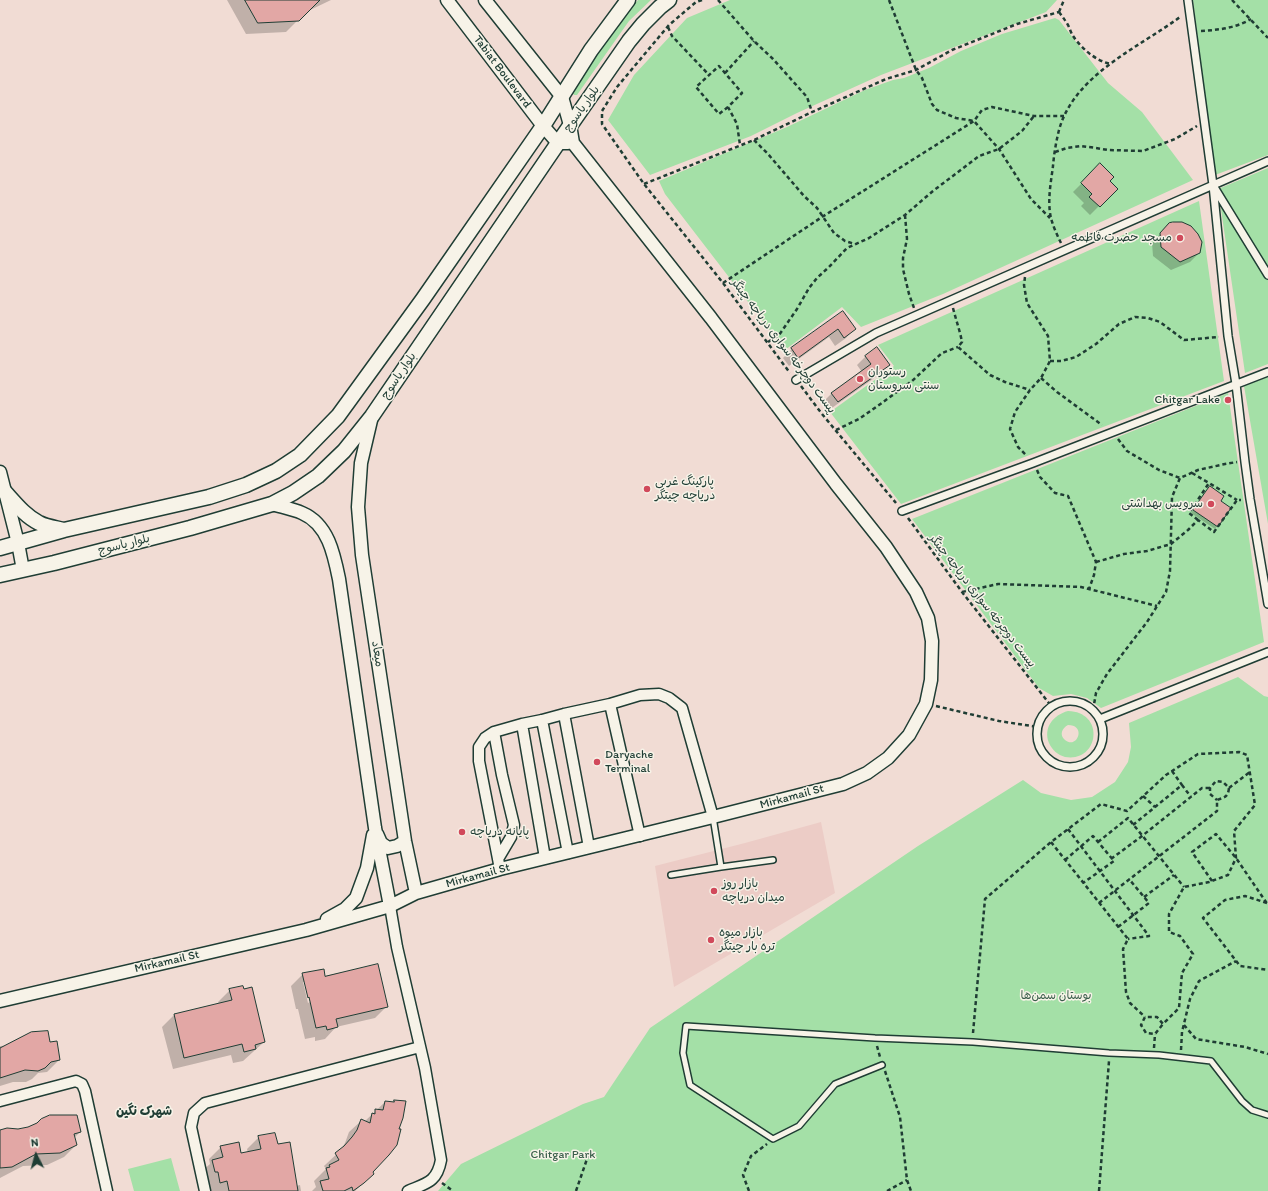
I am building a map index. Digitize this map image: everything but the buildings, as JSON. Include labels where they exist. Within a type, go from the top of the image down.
[{"type":"main road","name":"بلوار یاسوج","points":[[0,548],[64,530],[209,497],[246,485],[276,471],[300,455],[343,410],[423,299],[543,126],[591,50],[628,0]]},
{"type":"main road","name":"بلوار یاسوج","points":[[0,575],[190,528],[272,504],[293,493],[318,476],[344,451],[372,416],[558,142],[629,41],[643,24],[669,0]]},
{"type":"main road","points":[[4,491],[17,507],[29,517],[40,524],[64,530]]},
{"type":"street","name":"Tabiat Boulevard","points":[[446,0],[543,126],[558,142]]},
{"type":"street","points":[[485,0],[562,97],[570,125],[573,143],[558,142]]},
{"type":"street","points":[[1188,0],[1213,185],[1228,336],[1236,384],[1250,499],[1268,604]]},
{"type":"street","name":"Mirkamail St","points":[[0,1001],[306,930],[390,906],[416,893],[499,864],[546,858],[568,853],[713,818],[843,784],[867,773],[888,758],[909,735],[926,704],[931,680],[932,641],[928,618],[916,592],[886,547],[573,143]]},
{"type":"street","points":[[796,380],[876,333],[1268,161]]},
{"type":"street","points":[[1213,185],[1268,275]]},
{"type":"street","points":[[902,511],[1033,463],[1268,372]]},
{"type":"street","name":"میعاد","points":[[372,416],[362,463],[358,507],[362,555],[405,841],[416,893]]},
{"type":"street","points":[[0,472],[18,543],[23,570]]},
{"type":"street","points":[[272,504],[303,513],[317,522],[326,535],[333,552],[339,579],[375,828],[398,947],[420,1047],[441,1160],[439,1170],[434,1177],[426,1183],[408,1191]]},
{"type":"street","points":[[1100,719],[1268,652]]},
{"type":"street","points":[[499,864],[479,761],[479,747],[485,738],[494,732],[522,724],[610,704],[640,695],[659,694],[669,698],[682,708],[713,818]]},
{"type":"street","points":[[1073,701],[1084,704],[1093,710],[1100,719],[1103,729],[1103,739],[1100,749],[1094,758],[1085,764],[1075,767],[1054,763],[1046,756],[1040,747],[1038,727],[1041,719],[1052,707],[1062,702],[1073,701]]},
{"type":"street","points":[[610,704],[640,836]]},
{"type":"street","points":[[564,714],[588,847]]},
{"type":"street","points":[[542,720],[568,853]]},
{"type":"street","points":[[522,724],[546,858]]},
{"type":"street","points":[[494,732],[502,775],[514,825],[511,837],[499,864]]},
{"type":"street","points":[[375,828],[381,843],[388,848],[397,846],[405,841]]},
{"type":"street","points":[[306,930],[345,909],[356,898],[367,868],[375,828]]},
{"type":"street","points":[[205,1191],[191,1127],[194,1113],[205,1103],[420,1047]]},
{"type":"street","points":[[0,1101],[76,1081],[82,1084],[85,1091],[107,1191]]},
{"type":"lane","points":[[713,818],[721,867]]},
{"type":"lane","points":[[671,875],[772,860]]},
{"type":"lane","points":[[882,1065],[835,1084],[799,1126],[773,1139],[690,1085],[683,1053],[686,1026],[875,1038],[973,1042],[1159,1055],[1211,1061],[1242,1101],[1252,1110],[1268,1115]]},
{"type":"path","name":"پیست دوچرخه سواری دریاچه چیتگر","points":[[702,0],[696,2],[668,27],[617,87],[602,111],[602,124],[644,184],[723,283],[768,342],[778,358],[902,511],[962,592],[1052,707]]},
{"type":"path","points":[[718,0],[807,98],[812,112]]},
{"type":"path","points":[[889,0],[916,70],[922,78],[932,104],[938,110],[956,118],[974,122],[999,149],[1031,199],[1051,218]]},
{"type":"path","points":[[1059,12],[1064,0]]},
{"type":"path","points":[[1232,0],[1268,38]]},
{"type":"path","points":[[1064,251],[1051,218],[1049,208],[1055,153],[1059,130],[1064,116],[1071,104],[1091,80],[1135,46],[1168,26],[1189,10]]},
{"type":"path","points":[[644,184],[754,140],[886,79],[916,70],[952,50],[1017,24],[1059,12]]},
{"type":"path","points":[[1059,12],[1074,37],[1083,47],[1095,58],[1111,64]]},
{"type":"path","points":[[1192,32],[1244,24],[1251,19]]},
{"type":"path","points":[[668,27],[672,36],[709,75]]},
{"type":"path","points":[[725,73],[754,41]]},
{"type":"path","points":[[719,66],[725,73],[742,93],[719,114],[696,87],[719,66]]},
{"type":"path","points":[[728,107],[737,124],[740,145]]},
{"type":"path","points":[[723,283],[822,217],[974,122],[982,110],[992,107],[1034,116],[1064,116]]},
{"type":"path","points":[[768,342],[779,336],[809,288],[847,248],[869,238],[904,215],[979,156],[999,149],[1022,131],[1034,116]]},
{"type":"path","points":[[1055,153],[1067,148],[1081,146],[1108,150],[1143,151],[1175,138],[1204,121]]},
{"type":"path","points":[[754,140],[804,196],[817,208],[834,233],[845,242],[856,244]]},
{"type":"path","points":[[904,215],[907,239],[903,258],[903,269],[909,294],[918,315]]},
{"type":"path","points":[[1025,268],[1024,285],[1028,303],[1048,336],[1050,362],[1041,378],[1014,412],[1010,429],[1018,447],[1033,463],[1040,477],[1055,493],[1068,496],[1096,562],[1094,575],[1089,589]]},
{"type":"path","points":[[836,430],[858,419],[879,405],[912,380],[942,353],[958,347],[962,342],[960,330],[956,324],[953,308],[947,302]]},
{"type":"path","points":[[1050,362],[1062,361],[1076,357],[1096,344],[1119,324],[1135,317],[1148,318],[1160,322],[1184,340],[1228,336]]},
{"type":"path","points":[[958,347],[990,375],[1005,382],[1030,390]]},
{"type":"path","points":[[1093,710],[1096,693],[1107,674],[1147,622],[1166,592],[1170,571],[1172,497],[1180,478],[1198,470],[1225,464],[1245,462]]},
{"type":"path","points":[[1192,473],[1237,500],[1250,499]]},
{"type":"path","points":[[1209,483],[1189,513],[1214,532],[1237,500]]},
{"type":"path","points":[[1096,562],[1124,554],[1147,551],[1171,544],[1198,520]]},
{"type":"path","points":[[962,592],[998,584],[1081,587],[1157,606]]},
{"type":"path","points":[[926,704],[999,721],[1038,727]]},
{"type":"path","points":[[973,1042],[985,899],[1051,842],[1101,804],[1127,811],[1166,775],[1198,754],[1239,752],[1247,755],[1256,805],[1234,831],[1236,858],[1228,875],[1212,881],[1184,887],[1169,914],[1169,932],[1180,936],[1192,954],[1182,973],[1179,1008],[1155,1034],[1146,1033],[1140,1026],[1145,1017]]},
{"type":"path","points":[[1172,771],[1191,797]]},
{"type":"path","points":[[1217,800],[1226,796],[1229,793],[1229,788],[1250,772]]},
{"type":"path","points":[[1099,903],[1217,811],[1217,800],[1210,794],[1210,788],[1216,781],[1223,782],[1229,788]]},
{"type":"path","points":[[1133,825],[1182,785]]},
{"type":"path","points":[[1112,858],[1202,788],[1210,788]]},
{"type":"path","points":[[1143,796],[1154,807]]},
{"type":"path","points":[[1098,842],[1128,818],[1184,887]]},
{"type":"path","points":[[1068,829],[1149,936],[1128,939]]},
{"type":"path","points":[[1212,881],[1192,852],[1216,834],[1236,858],[1267,904]]},
{"type":"path","points":[[1065,860],[1093,836],[1112,858],[1114,861],[1083,883]]},
{"type":"path","points":[[1051,842],[1128,939]]},
{"type":"path","points":[[1144,897],[1174,875]]},
{"type":"path","points":[[1118,928],[1149,903],[1129,879]]},
{"type":"path","points":[[1267,904],[1245,896],[1225,900],[1203,918],[1240,966],[1268,970]]},
{"type":"path","points":[[1128,939],[1123,949],[1126,992],[1130,1004],[1145,1017],[1157,1017],[1163,1024]]},
{"type":"path","points":[[1180,1058],[1182,1032],[1190,999],[1199,981],[1236,962]]},
{"type":"path","points":[[1184,1025],[1196,1039],[1245,1047],[1268,1054]]},
{"type":"path","points":[[875,1038],[882,1065],[890,1083],[900,1117],[907,1180],[911,1191]]},
{"type":"path","points":[[1098,1191],[1109,1052]]},
{"type":"path","points":[[749,1191],[743,1175],[751,1156],[773,1139]]},
{"type":"path","points":[[576,1191],[588,1156]]},
{"type":"path","points":[[887,1191],[907,1180]]},
{"type":"shaded area","name":"بازار میوه تره بار چیتگر","points":[[821,822],[835,893],[674,987],[655,866]]},
{"type":"green space","points":[[638,0],[651,0],[629,21],[577,95],[574,95],[572,92],[593,57],[618,23]]},
{"type":"green space","points":[[730,0],[1057,0],[1046,12],[881,75],[797,113],[751,136],[650,175],[608,120],[634,75],[687,18]]},
{"type":"green space","points":[[1193,0],[1268,0],[1268,155],[1215,175]]},
{"type":"green space","points":[[1055,18],[1059,20],[1108,83],[1142,112],[1193,180],[943,294],[861,327],[842,307],[785,350],[665,194],[659,181],[787,127],[865,90],[893,80],[904,78],[929,68],[961,51],[1002,34]]},
{"type":"green space","points":[[1268,168],[1268,364],[1245,373],[1218,189]]},
{"type":"green space","points":[[1199,201],[1224,381],[901,504],[830,412],[894,366],[878,345]]},
{"type":"green space","points":[[1268,377],[1268,524],[1244,386]]},
{"type":"green space","points":[[1228,393],[1264,642],[1101,708],[1087,698],[1071,694],[1053,696],[1039,688],[912,519]]},
{"type":"green space","name":"بوستان سمن‌ها","points":[[1238,677],[1264,696],[1268,697],[1268,1191],[438,1191],[461,1164],[583,1104],[604,1097],[650,1028],[918,846],[1023,780],[1041,793],[1071,800],[1092,797],[1115,782],[1128,762],[1131,747],[1129,723]]},
{"type":"green space","points":[[1068,711],[1080,714],[1088,719],[1093,728],[1094,737],[1091,745],[1085,752],[1076,757],[1065,757],[1060,755],[1050,746],[1047,737],[1048,727],[1054,719]],"holes":[[[1068,725],[1074,726],[1079,732],[1078,736],[1076,740],[1069,742],[1063,738],[1062,732]]]},
{"type":"green space","points":[[171,1158],[180,1191],[134,1191],[128,1169]]},
{"type":"place","name":"مسجد حضرت فاطمه","points":[[1180,238]]},
{"type":"place","name":"رستوران سنتی سروستان","points":[[860,379]]},
{"type":"place","name":"Chitgar Lake","points":[[1228,400]]},
{"type":"place","name":"پارکینگ غربی دریاچه چیتگر","points":[[647,489]]},
{"type":"place","name":"سرویس بهداشتی","points":[[1211,504]]},
{"type":"place","name":"Daryache Terminal","points":[[597,762]]},
{"type":"place","name":"پایانه دریاچه","points":[[462,832]]},
{"type":"place","name":"بازار روز میدان دریاچه","points":[[714,891]]},
{"type":"place","name":"بازار میوه تره بار چیتگر","points":[[711,940]]},
{"type":"district","name":"شهرک نگین","points":[[144,1112]]},
{"type":"park label","name":"Chitgar Park","points":[[563,1155]]}]
